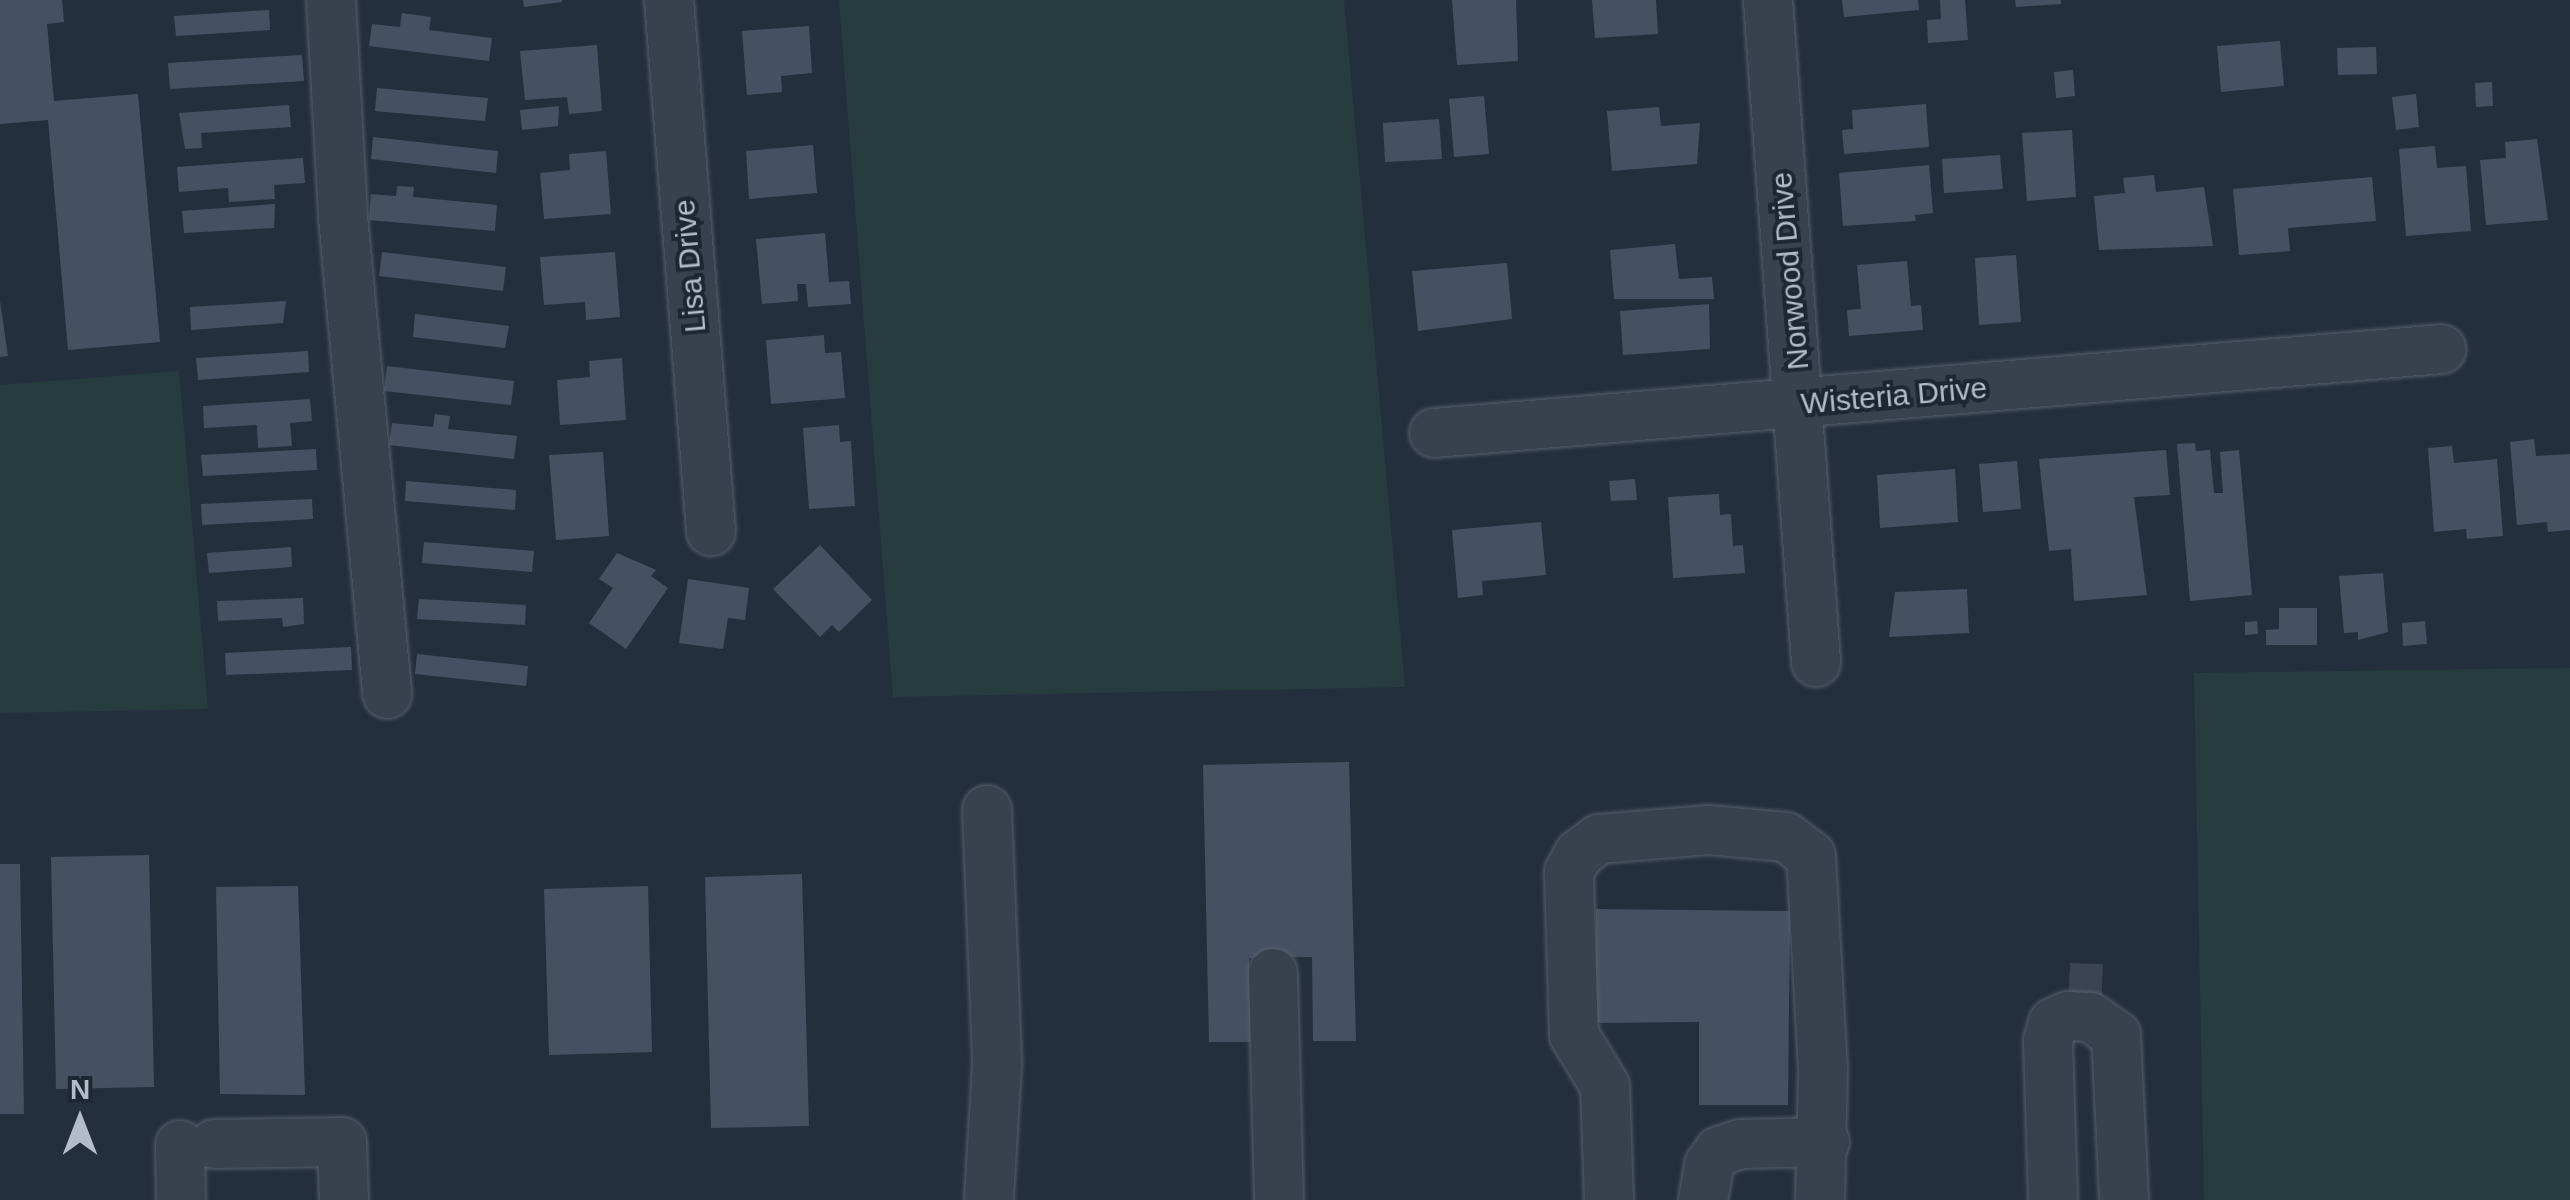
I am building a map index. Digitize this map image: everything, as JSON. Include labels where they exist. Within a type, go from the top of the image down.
[{"type":"street","points":[[331,0],[344,217],[387,694]]},
{"type":"street","name":"Lisa Drive","points":[[668,0],[711,531]]},
{"type":"street","name":"Norwood Drive","points":[[1768,0],[1816,662]]},
{"type":"street","name":"Wisteria Drive","points":[[1434,432],[2442,350]]},
{"type":"street","points":[[987,810],[997,1064],[990,1200]]},
{"type":"street","points":[[1609,1200],[1604,1086],[1574,1035],[1569,872],[1579,854],[1599,839],[1709,830],[1786,837],[1811,856],[1825,1142],[1820,1200]]},
{"type":"street","points":[[1273,973],[1279,1200]]},
{"type":"street","points":[[2053,1200],[2074,999],[2090,1017],[2116,1035],[2124,1200]]},
{"type":"street","points":[[181,1200],[197,1144],[342,1142],[344,1200]]},
{"type":"street","points":[[1703,1200],[1709,1165],[1720,1151],[1741,1144],[1825,1142]]},
{"type":"green space","points":[[839,0],[1344,0],[1405,687],[893,697]]},
{"type":"green space","points":[[179,371],[208,709],[0,713],[0,385]]},
{"type":"green space","points":[[2570,668],[2570,1200],[2204,1200],[2194,673]]},
{"type":"building","points":[[0,0],[62,0],[64,22],[47,24],[54,101],[138,94],[160,342],[68,350],[48,120],[0,124]]},
{"type":"building","points":[[523,0],[562,0],[562,2],[524,7]]},
{"type":"building","points":[[1452,0],[1516,0],[1518,61],[1457,65]]},
{"type":"building","points":[[1592,0],[1656,0],[1658,34],[1595,38]]},
{"type":"building","points":[[1842,0],[1918,0],[1919,10],[1844,17]]},
{"type":"building","points":[[1940,0],[1965,0],[1968,40],[1928,43],[1927,20],[1941,19]]},
{"type":"building","points":[[2015,0],[2061,0],[2061,4],[2016,7]]},
{"type":"building","points":[[269,10],[270,30],[176,36],[174,16]]},
{"type":"building","points":[[402,13],[431,17],[429,30],[492,38],[489,61],[369,46],[372,24],[400,27]]},
{"type":"building","points":[[809,26],[812,73],[781,76],[782,92],[747,95],[742,31]]},
{"type":"building","points":[[2280,41],[2284,86],[2221,92],[2217,46]]},
{"type":"building","points":[[597,45],[602,111],[569,114],[567,97],[525,100],[520,51]]},
{"type":"building","points":[[2376,47],[2377,74],[2338,75],[2337,48]]},
{"type":"building","points":[[302,55],[304,81],[170,89],[168,63]]},
{"type":"building","points":[[2073,70],[2075,96],[2056,98],[2054,72]]},
{"type":"building","points":[[2492,82],[2493,106],[2476,107],[2475,83]]},
{"type":"building","points":[[377,88],[488,98],[485,121],[375,111]]},
{"type":"building","points":[[2416,94],[2419,127],[2396,130],[2392,97]]},
{"type":"building","points":[[1484,96],[1489,154],[1454,157],[1449,99]]},
{"type":"building","points":[[1926,104],[1929,147],[1844,154],[1842,130],[1853,129],[1852,110]]},
{"type":"building","points":[[289,105],[291,127],[201,133],[202,148],[185,149],[179,113]]},
{"type":"building","points":[[559,106],[558,126],[522,130],[520,110]]},
{"type":"building","points":[[1659,107],[1661,126],[1700,123],[1697,164],[1612,171],[1607,111]]},
{"type":"building","points":[[1439,119],[1442,159],[1385,162],[1383,123]]},
{"type":"building","points":[[2072,130],[2076,197],[2027,201],[2022,133]]},
{"type":"building","points":[[373,137],[498,151],[496,173],[371,159]]},
{"type":"building","points":[[2537,139],[2548,220],[2486,225],[2480,160],[2506,158],[2505,142]]},
{"type":"building","points":[[813,145],[817,193],[749,199],[746,151]]},
{"type":"building","points":[[2435,146],[2437,168],[2466,166],[2471,231],[2406,236],[2399,149]]},
{"type":"building","points":[[606,151],[611,214],[544,219],[540,173],[570,170],[569,154]]},
{"type":"building","points":[[2000,155],[2003,189],[1944,193],[1942,159]]},
{"type":"building","points":[[303,158],[305,183],[274,185],[275,199],[229,202],[228,188],[179,192],[177,167]]},
{"type":"building","points":[[1929,165],[1933,213],[1915,215],[1916,221],[1843,226],[1839,173]]},
{"type":"building","points":[[2154,175],[2156,192],[2204,187],[2213,246],[2099,250],[2094,196],[2125,193],[2123,178]]},
{"type":"building","points":[[2372,177],[2376,221],[2288,228],[2290,251],[2239,255],[2233,189]]},
{"type":"building","points":[[397,186],[414,187],[413,197],[497,205],[495,231],[369,220],[371,194],[396,196]]},
{"type":"building","points":[[275,204],[274,228],[184,233],[182,211]]},
{"type":"building","points":[[825,233],[829,282],[849,281],[851,304],[808,307],[806,284],[797,284],[798,301],[762,304],[756,239]]},
{"type":"building","points":[[1675,244],[1679,279],[1712,277],[1714,299],[1614,299],[1610,250]]},
{"type":"building","points":[[382,252],[506,267],[503,291],[379,276]]},
{"type":"building","points":[[615,252],[620,317],[586,320],[585,302],[544,305],[540,257]]},
{"type":"building","points":[[2016,255],[2021,322],[1979,325],[1975,258]]},
{"type":"building","points":[[1907,261],[1911,306],[1921,305],[1923,330],[1849,336],[1847,310],[1861,309],[1857,265]]},
{"type":"building","points":[[1507,263],[1512,319],[1418,331],[1412,271]]},
{"type":"building","points":[[0,301],[8,356],[0,357]]},
{"type":"building","points":[[286,301],[283,323],[191,330],[190,307]]},
{"type":"building","points":[[1709,304],[1710,349],[1623,355],[1620,311]]},
{"type":"building","points":[[415,314],[509,326],[505,348],[413,337]]},
{"type":"building","points":[[824,335],[825,353],[841,352],[845,398],[771,404],[766,340]]},
{"type":"building","points":[[308,351],[309,372],[198,380],[196,358]]},
{"type":"building","points":[[622,358],[626,420],[560,425],[557,380],[590,377],[589,361]]},
{"type":"building","points":[[387,366],[514,381],[511,405],[384,391]]},
{"type":"building","points":[[310,399],[312,421],[290,423],[292,446],[258,448],[257,425],[204,428],[203,406]]},
{"type":"building","points":[[435,414],[450,416],[448,429],[517,436],[514,459],[389,445],[392,423],[433,427]]},
{"type":"building","points":[[839,425],[840,442],[851,441],[855,506],[809,509],[803,428]]},
{"type":"building","points":[[2534,439],[2536,456],[2570,454],[2570,530],[2548,532],[2547,522],[2517,525],[2510,442]]},
{"type":"building","points":[[2195,443],[2196,451],[2210,450],[2214,493],[2223,493],[2220,452],[2239,450],[2252,595],[2190,601],[2177,444]]},
{"type":"building","points":[[2452,446],[2454,463],[2497,459],[2503,536],[2467,539],[2466,529],[2434,532],[2428,448]]},
{"type":"building","points":[[316,449],[317,470],[203,476],[201,455]]},
{"type":"building","points":[[2166,450],[2170,495],[2134,497],[2147,595],[2074,601],[2071,549],[2049,551],[2039,459]]},
{"type":"building","points":[[603,452],[609,536],[556,540],[549,455]]},
{"type":"building","points":[[2017,461],[2021,509],[1983,512],[1979,464]]},
{"type":"building","points":[[1955,469],[1958,522],[1880,528],[1877,475]]},
{"type":"building","points":[[1635,479],[1637,500],[1611,501],[1609,481]]},
{"type":"building","points":[[406,481],[516,490],[515,510],[405,501]]},
{"type":"building","points":[[1719,494],[1720,515],[1731,514],[1733,546],[1743,545],[1745,573],[1673,578],[1668,497]]},
{"type":"building","points":[[312,499],[313,519],[202,525],[201,504]]},
{"type":"building","points":[[1541,522],[1546,575],[1482,581],[1483,595],[1458,598],[1452,530]]},
{"type":"building","points":[[424,542],[534,551],[532,572],[422,563]]},
{"type":"building","points":[[820,545],[872,600],[839,632],[832,625],[820,637],[773,589]]},
{"type":"building","points":[[291,547],[292,567],[209,573],[207,553]]},
{"type":"building","points":[[617,553],[656,570],[651,576],[668,588],[626,649],[589,623],[613,588],[599,579]]},
{"type":"building","points":[[2383,573],[2388,632],[2358,640],[2358,632],[2344,633],[2339,576]]},
{"type":"building","points":[[688,579],[749,588],[745,620],[728,618],[723,649],[679,643]]},
{"type":"building","points":[[1967,589],[1969,633],[1889,637],[1895,592]]},
{"type":"building","points":[[303,598],[304,624],[283,627],[282,618],[218,621],[217,601]]},
{"type":"building","points":[[419,599],[526,605],[525,625],[417,619]]},
{"type":"building","points":[[2279,608],[2317,608],[2317,645],[2266,645],[2266,630],[2279,629]]},
{"type":"building","points":[[2257,621],[2258,634],[2245,635],[2245,622]]},
{"type":"building","points":[[2425,621],[2427,644],[2403,646],[2402,623]]},
{"type":"building","points":[[351,647],[352,670],[226,675],[225,653]]},
{"type":"building","points":[[417,654],[528,666],[526,686],[415,674]]},
{"type":"building","points":[[1349,762],[1356,1041],[1313,1041],[1312,957],[1249,958],[1251,1042],[1209,1042],[1203,765]]},
{"type":"building","points":[[149,855],[154,1087],[56,1089],[51,857]]},
{"type":"building","points":[[0,864],[20,864],[24,1114],[0,1114]]},
{"type":"building","points":[[802,874],[809,1126],[711,1128],[705,877]]},
{"type":"building","points":[[298,886],[305,1095],[220,1094],[216,887]]},
{"type":"building","points":[[648,886],[652,1052],[549,1055],[544,889]]},
{"type":"building","points":[[1596,909],[1790,911],[1788,1105],[1699,1105],[1699,1022],[1596,1023]]},
{"type":"tunnel","points":[[2069,987],[2102,988]]}]
